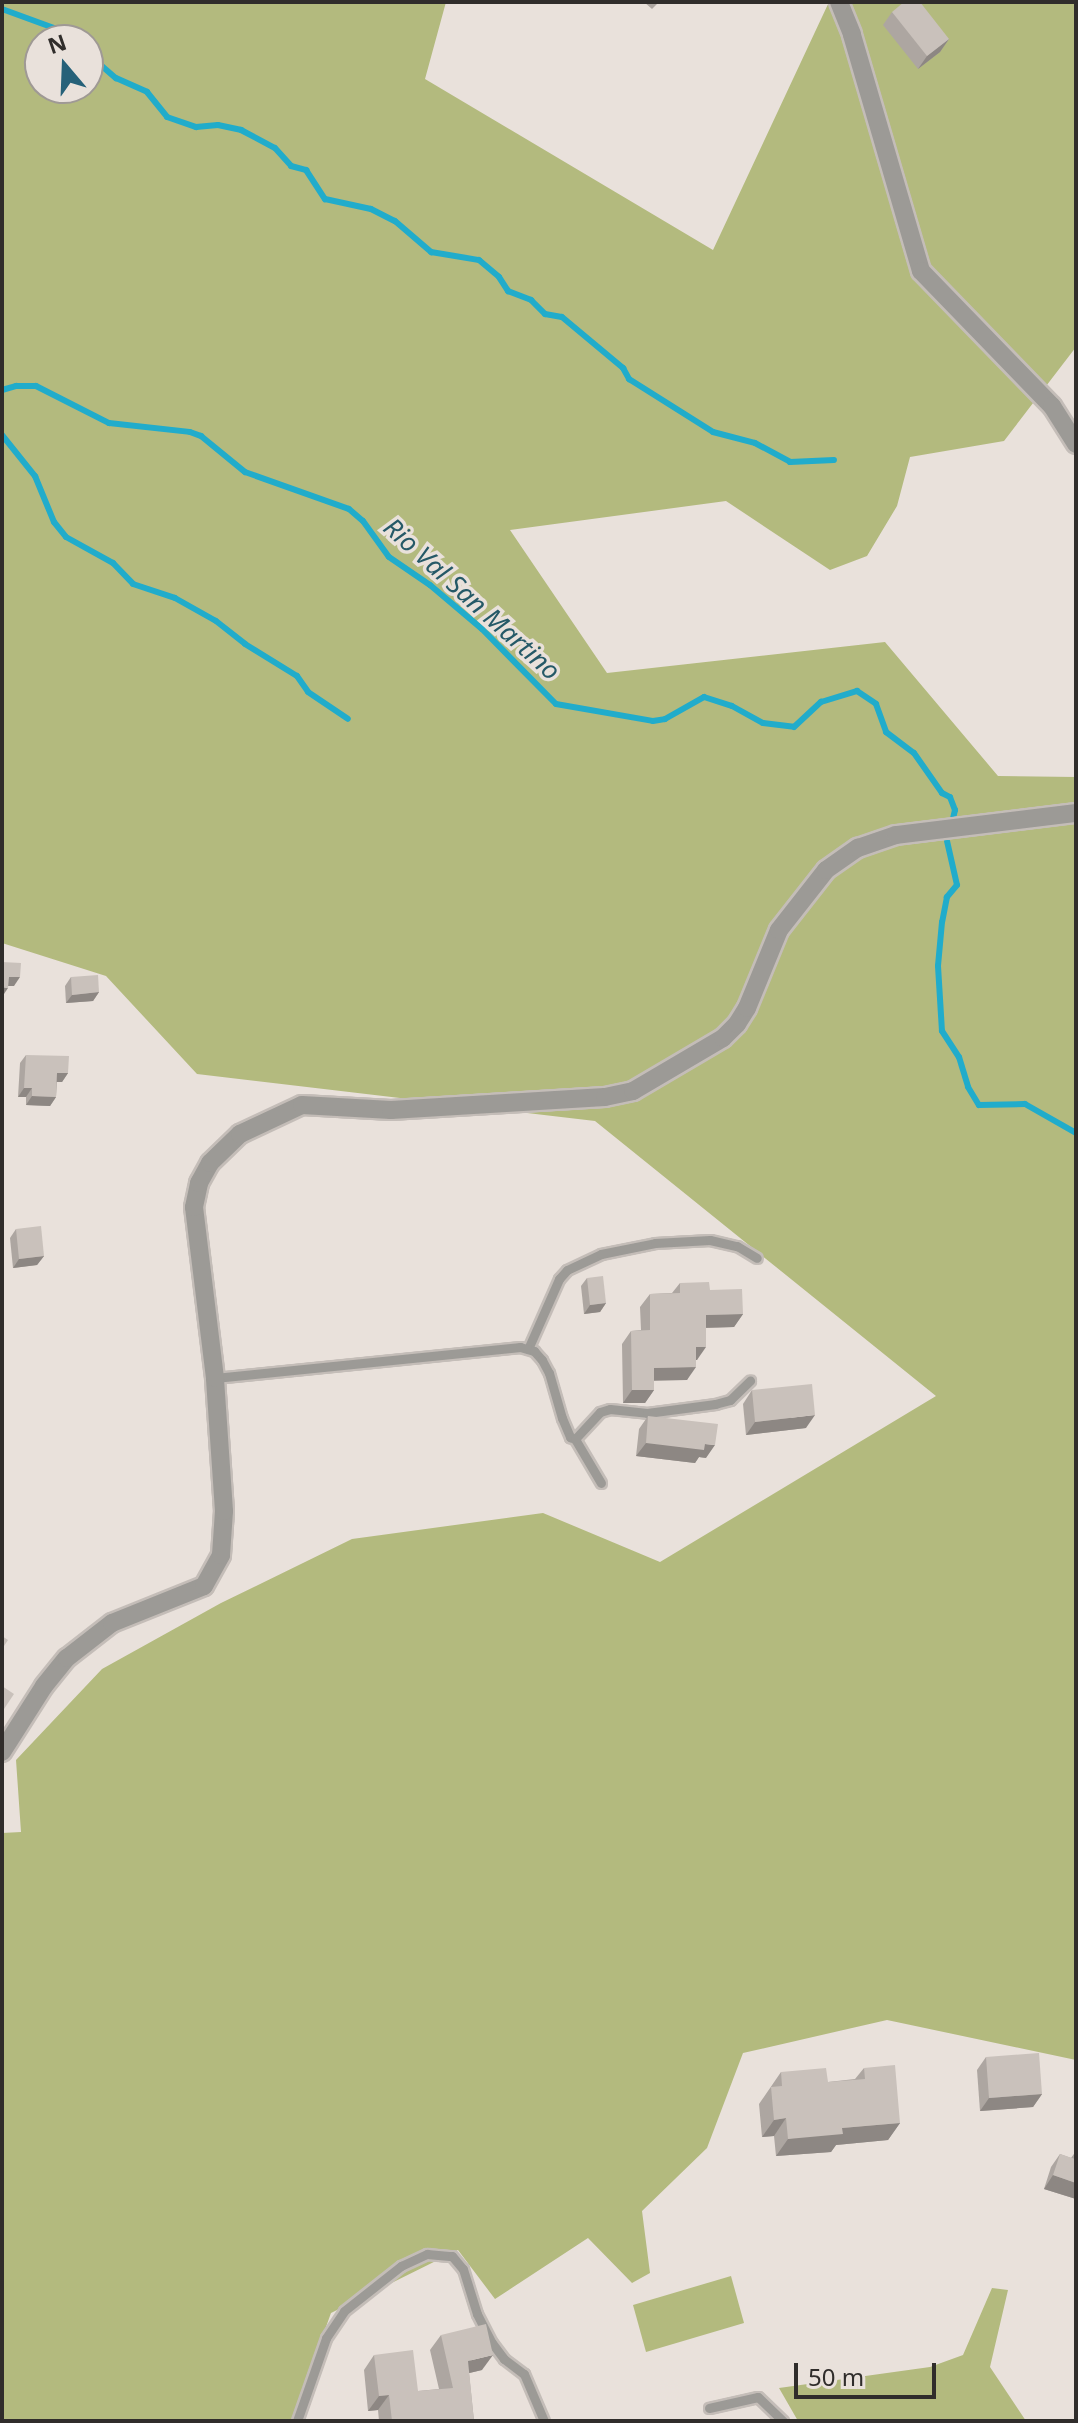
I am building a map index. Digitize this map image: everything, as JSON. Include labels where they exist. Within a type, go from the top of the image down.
[{"type":"street","points":[[839,2],[852,35],[921,271],[1052,406],[1076,444]]},
{"type":"street","points":[[2,1752],[44,1686],[67,1658],[112,1623],[204,1586],[212,1573],[224,1531],[215,1378],[194,1207],[199,1183],[210,1163],[240,1134],[302,1105],[391,1110],[605,1097],[633,1091],[723,1038],[737,1024],[779,930],[826,870],[858,848],[896,835],[1076,813]]},
{"type":"lane","points":[[528,1349],[559,1279],[567,1270],[601,1254],[655,1243],[710,1240],[737,1246],[757,1258]]},
{"type":"lane","points":[[215,1378],[520,1347],[528,1349],[542,1360],[570,1437],[575,1439],[601,1483]]},
{"type":"lane","points":[[575,1439],[600,1412],[610,1409],[647,1413],[715,1404],[730,1400],[750,1381]]},
{"type":"lane","points":[[297,2421],[326,2338],[344,2311],[401,2266],[427,2254],[452,2256],[463,2269],[477,2314],[492,2343],[524,2374],[544,2421]]},
{"type":"lane","points":[[709,2408],[758,2397],[783,2421]]},
{"type":"green space","points":[[2,2],[446,2],[425,79],[713,250],[829,2],[1076,2],[1076,347],[1004,441],[910,457],[897,506],[867,556],[830,570],[726,501],[510,530],[607,673],[885,642],[998,776],[1076,777],[1076,2060],[887,2020],[743,2053],[707,2148],[642,2211],[650,2273],[632,2283],[588,2238],[495,2299],[458,2250],[331,2313],[292,2421],[2,2421],[2,1833],[21,1832],[16,1760],[102,1669],[221,1603],[352,1539],[543,1513],[660,1562],[936,1396],[595,1121],[197,1074],[106,976],[2,943]]},
{"type":"green space","points":[[731,2276],[744,2323],[646,2352],[633,2305]]},
{"type":"green space","points":[[992,2288],[1008,2290],[990,2367],[1026,2421],[798,2421],[779,2388],[930,2367],[963,2355]]},
{"type":"building","points":[[904,2],[920,2],[949,39],[927,56],[892,12]]},
{"type":"building","points":[[2,962],[21,963],[20,977],[9,977],[8,988],[2,987]]},
{"type":"building","points":[[98,975],[99,992],[72,995],[71,977]]},
{"type":"building","points":[[26,1055],[69,1056],[68,1073],[57,1073],[56,1097],[32,1096],[32,1088],[24,1088]]},
{"type":"building","points":[[41,1226],[44,1256],[19,1259],[16,1229]]},
{"type":"building","points":[[603,1276],[606,1303],[590,1305],[587,1278]]},
{"type":"building","points":[[709,1282],[710,1290],[742,1289],[743,1314],[706,1315],[706,1347],[696,1347],[696,1367],[654,1368],[654,1390],[632,1390],[631,1331],[650,1330],[650,1294],[680,1293],[680,1283]]},
{"type":"building","points":[[812,1384],[815,1415],[755,1422],[752,1390]]},
{"type":"building","points":[[648,1416],[718,1424],[715,1445],[705,1444],[704,1450],[646,1443]]},
{"type":"building","points":[[2,1686],[14,1694],[2,1712]]},
{"type":"building","points":[[1039,2053],[1042,2094],[989,2098],[986,2057]]},
{"type":"building","points":[[895,2065],[900,2123],[842,2128],[843,2134],[788,2139],[786,2118],[774,2120],[771,2087],[782,2086],[781,2072],[826,2068],[828,2082],[865,2079],[864,2068]]},
{"type":"building","points":[[1060,2154],[1075,2159],[1076,2155],[1076,2183],[1053,2175]]},
{"type":"building","points":[[486,2324],[493,2355],[468,2361],[474,2421],[392,2421],[389,2395],[379,2396],[374,2355],[413,2350],[418,2391],[453,2388],[441,2335]]},
{"type":"waterway","points":[[2,9],[43,24]]},
{"type":"waterway","points":[[104,68],[116,78],[147,92],[167,117],[196,127],[218,125],[241,130],[275,148],[291,166],[306,170],[325,199],[371,209],[395,221],[431,252],[479,260],[499,277],[508,291],[531,300],[545,314],[562,317],[623,368],[629,379],[713,432],[755,443],[790,462],[834,460]]},
{"type":"waterway","name":"Rio Val San Martino","points":[[2,390],[36,386],[109,423],[190,432],[201,436],[245,472],[349,509],[363,521],[389,557],[430,585],[482,629],[556,704],[653,721],[665,719],[704,697],[732,706],[763,723],[794,727],[821,702],[857,691],[876,704],[886,732],[914,753],[942,793],[950,797],[955,810],[953,819]]},
{"type":"waterway","points":[[2,435],[35,476],[54,522],[66,537],[113,563],[133,584],[175,598],[216,621],[245,644],[297,676],[308,692],[348,719]]},
{"type":"waterway","name":"Rio Val San Martino","points":[[947,841],[957,885],[947,897],[942,922],[938,966],[942,1031],[959,1057],[968,1087],[979,1105],[1025,1104],[1076,1133]]}]
